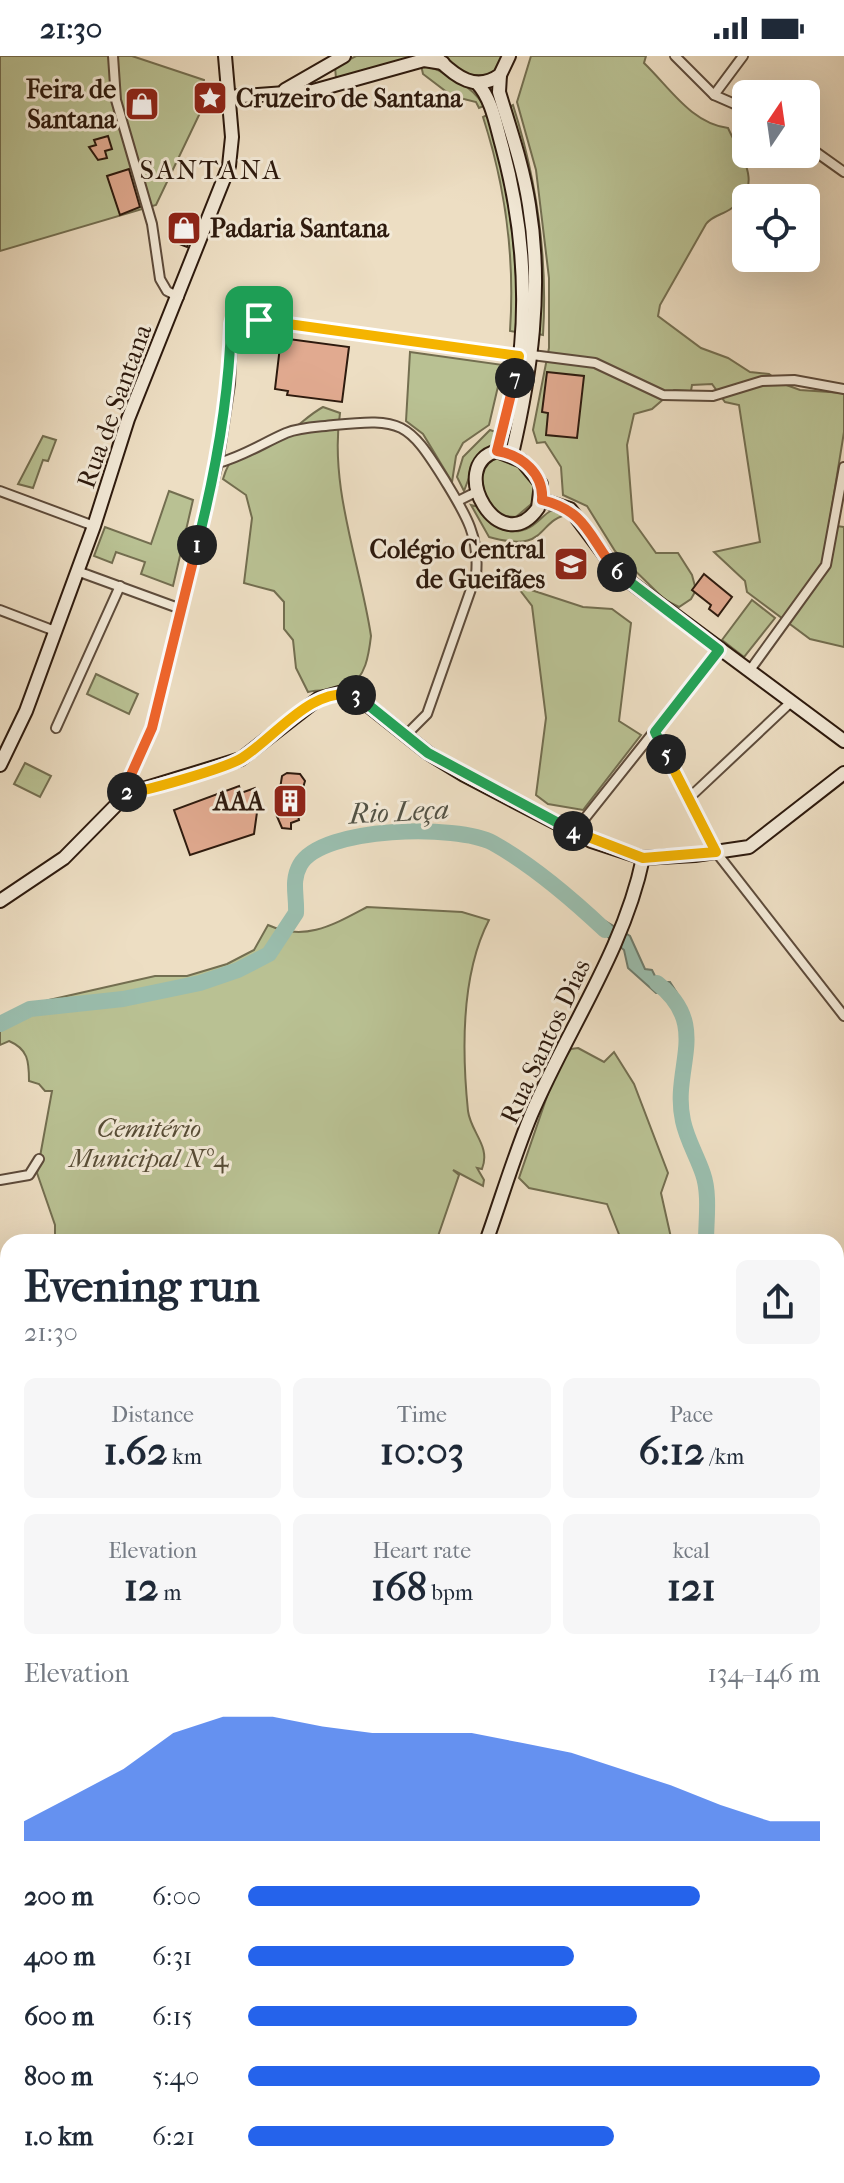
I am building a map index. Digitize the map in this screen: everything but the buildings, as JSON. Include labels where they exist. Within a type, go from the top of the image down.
[{"type":"main road","name":"Rua de Santana","points":[[0,765],[20,727],[94,526],[128,419],[229,166],[232,137],[225,56]]},
{"type":"main road","points":[[509,56],[500,75],[499,92],[520,162],[532,224],[535,283],[512,454]]},
{"type":"main road","points":[[270,94],[299,84],[340,58]]},
{"type":"main road","points":[[339,85],[330,77],[340,58]]},
{"type":"main road","points":[[229,97],[339,85],[424,60],[440,60],[463,79],[477,83],[500,75]]},
{"type":"main road","points":[[477,83],[491,108],[516,210],[522,276],[526,356],[497,451]]},
{"type":"main road","points":[[497,451],[512,454],[535,472],[541,484],[542,500],[529,519],[507,524],[487,512],[475,480],[478,465],[484,456],[497,451]]},
{"type":"main road","points":[[542,500],[570,509],[618,573],[844,741]]},
{"type":"main road","points":[[0,901],[64,858],[127,794],[241,759],[318,699],[332,694],[355,695],[428,753],[464,775],[574,832],[643,858],[749,847],[844,773]]},
{"type":"main road","name":"Rua Santos Dias","points":[[489,1234],[531,1116],[597,984],[633,893],[643,858]]},
{"type":"street","points":[[113,56],[116,100],[147,207],[160,279],[167,291],[179,297]]},
{"type":"street","points":[[675,56],[714,95],[732,103]]},
{"type":"street","points":[[714,95],[743,56]]},
{"type":"street","points":[[820,155],[844,172]]},
{"type":"street","points":[[127,794],[130,777],[152,728],[218,463],[230,384],[233,317],[595,363],[663,395],[713,396],[762,381],[794,380],[844,389]]},
{"type":"street","points":[[218,463],[298,429],[392,422],[411,433],[424,447],[458,501],[476,537],[476,575],[427,714],[407,734]]},
{"type":"street","points":[[750,670],[826,565],[844,467]]},
{"type":"street","points":[[0,491],[94,526]]},
{"type":"street","points":[[458,501],[478,491]]},
{"type":"street","points":[[77,571],[181,609]]},
{"type":"street","points":[[56,728],[120,586]]},
{"type":"street","points":[[0,610],[55,631]]},
{"type":"street","points":[[574,832],[719,650]]},
{"type":"street","points":[[689,798],[791,702]]},
{"type":"street","points":[[655,732],[716,852],[844,1016]]},
{"type":"street","points":[[0,1180],[29,1175],[39,1159]]},
{"type":"green space","points":[[0,56],[132,56],[204,80],[200,113],[156,205],[0,251]]},
{"type":"green space","points":[[356,56],[411,56],[411,59],[336,78],[335,67]]},
{"type":"green space","points":[[444,56],[503,56],[494,72],[480,77],[467,74]]},
{"type":"green space","points":[[531,56],[646,56],[644,63],[692,112],[715,125],[728,128],[732,136],[732,168],[746,168],[748,184],[732,184],[732,208],[706,224],[660,305],[658,316],[701,348],[728,358],[750,372],[769,374],[781,383],[800,390],[844,393],[844,432],[829,525],[844,527],[844,647],[810,639],[747,592],[745,581],[714,552],[760,542],[739,405],[725,402],[712,384],[692,385],[691,391],[674,390],[652,409],[634,414],[627,445],[633,521],[656,553],[678,553],[692,575],[696,590],[691,599],[679,607],[665,600],[615,551],[587,506],[563,495],[561,467],[545,442],[537,443],[533,430],[549,348],[549,278],[536,170],[517,102]]},
{"type":"green space","points":[[421,65],[457,80],[473,92],[484,106],[479,108],[476,102],[452,96],[423,74]]},
{"type":"green space","points":[[513,105],[529,162],[539,218],[544,276],[543,335],[538,334],[540,306],[509,107]]},
{"type":"green space","points":[[487,115],[502,169],[511,222],[516,277],[516,332],[510,331],[510,249],[498,170],[483,117]]},
{"type":"green space","points":[[410,352],[503,365],[489,425],[463,443],[456,456],[452,482],[423,434],[406,421]]},
{"type":"green space","points":[[323,407],[340,413],[338,441],[342,497],[371,636],[365,665],[353,683],[343,688],[308,692],[296,668],[293,640],[284,629],[284,602],[274,591],[244,583],[252,518],[246,495],[223,479],[239,453],[281,437]]},
{"type":"green space","points":[[490,430],[499,433],[492,447],[476,459],[464,491],[457,477],[463,457]]},
{"type":"green space","points":[[43,436],[56,440],[48,461],[43,460],[33,488],[18,484]]},
{"type":"green space","points":[[497,457],[513,462],[525,471],[535,491],[536,500],[516,517],[497,512],[488,501],[483,487],[483,466]]},
{"type":"green space","points":[[169,491],[193,500],[173,586],[141,574],[145,562],[116,552],[112,563],[94,556],[105,527],[151,544]]},
{"type":"green space","points":[[471,505],[479,507],[494,525],[508,531],[530,527],[552,510],[570,514],[559,517],[532,539],[509,541],[489,537]]},
{"type":"green space","points":[[516,585],[583,607],[612,609],[631,623],[619,721],[641,735],[583,810],[548,804],[536,795],[546,718],[532,606]]},
{"type":"green space","points":[[752,600],[775,618],[744,657],[722,640]]},
{"type":"green space","points":[[96,674],[138,694],[129,714],[87,694]]},
{"type":"green space","points":[[25,763],[51,776],[40,797],[14,784]]},
{"type":"green space","name":"Cemitério Municipal Nº4","points":[[367,907],[462,912],[489,920],[473,964],[465,1039],[468,1111],[484,1153],[482,1169],[477,1168],[484,1180],[483,1186],[453,1170],[459,1175],[439,1234],[55,1234],[55,1225],[37,1173],[52,1091],[45,1091],[39,1084],[29,1081],[28,1062],[20,1048],[9,1041],[0,1045],[0,1022],[24,1008],[49,1000],[155,976],[187,976],[227,964],[254,950],[268,925],[281,930],[307,932]]},
{"type":"green space","points":[[578,1048],[604,1062],[614,1052],[634,1084],[668,1173],[661,1193],[670,1234],[619,1234],[607,1204],[529,1188],[519,1178],[555,1073],[571,1049]]},
{"type":"shaded area","points":[[592,913],[630,936],[645,969],[652,970],[658,982],[670,982],[677,993],[673,998],[664,992],[656,993],[628,968],[624,950],[588,921]]},
{"type":"waterway","name":"Rio Leça","points":[[0,1024],[30,1009],[123,999],[200,983],[238,970],[269,954],[296,913],[295,883],[300,865],[313,852],[335,842],[362,836],[422,831],[476,837],[493,843],[552,883],[605,930]]},
{"type":"waterway","name":"Rio Leça","points":[[657,983],[683,1015],[686,1032],[681,1102],[683,1121],[705,1182],[706,1234]]},
{"type":"place","name":"Cruzeiro de Santana","points":[[210,98]]},
{"type":"place","name":"Feira de Santana","points":[[142,104]]},
{"type":"place","name":"Padaria Santana","points":[[184,228]]},
{"type":"place","name":"Colégio Central de Gueifães","points":[[571,564]]},
{"type":"place","name":"AAA","points":[[290,801]]},
{"type":"district","name":"SANTANA","points":[[211,169]]},
{"type":"route","points":[[233,317],[259,320],[519,356],[497,451],[512,454],[535,472],[541,484],[542,500],[562,505],[578,516],[618,573],[719,650],[655,732],[716,852],[643,858],[591,841],[464,775],[428,753],[368,703],[343,692],[318,699],[241,759],[127,794],[130,777],[152,728],[162,692],[218,463],[230,384],[231,324],[233,317]]}]
